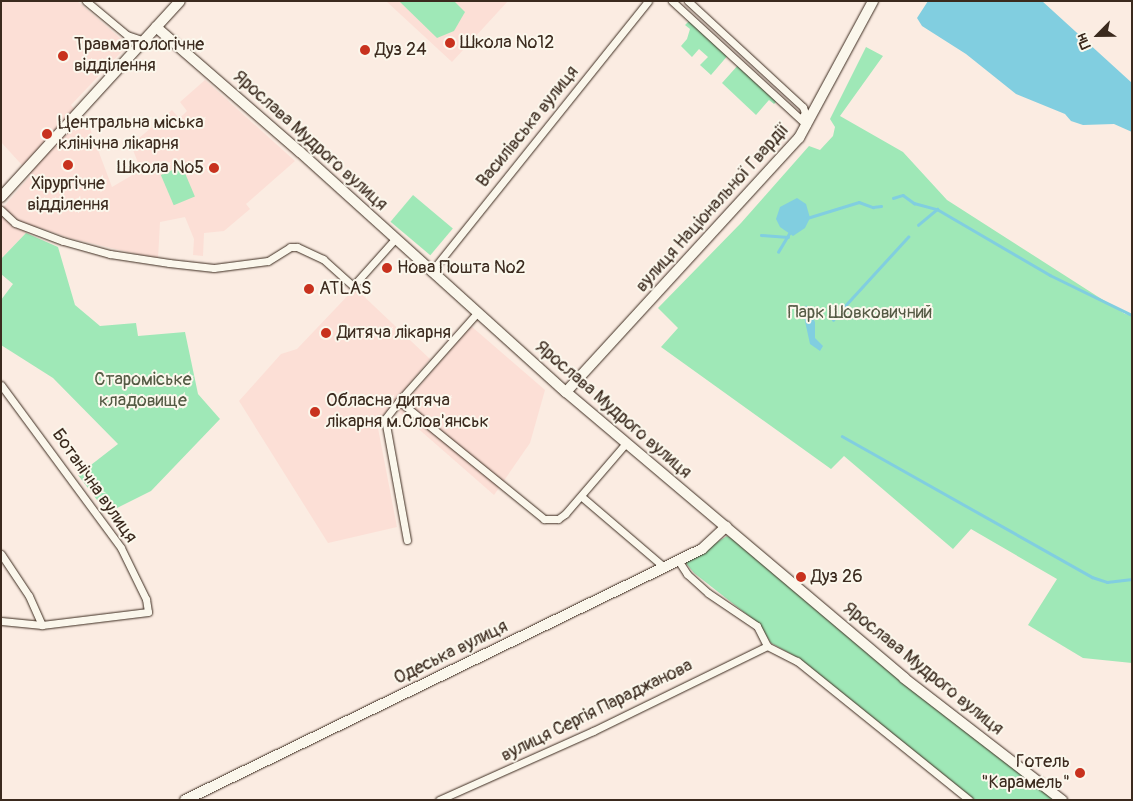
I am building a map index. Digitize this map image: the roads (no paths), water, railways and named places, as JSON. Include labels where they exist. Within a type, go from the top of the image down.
[{"type":"street","points":[[86,1],[127,35],[144,41]]},
{"type":"street","name":"Василівська вулиця","points":[[431,272],[648,1]]},
{"type":"street","points":[[672,1],[804,122],[806,113],[802,106],[688,1]]},
{"type":"street","name":"вулиця Національної Гвардії","points":[[566,392],[726,219],[804,122],[873,1]]},
{"type":"street","points":[[1,197],[144,41],[173,4]]},
{"type":"street","points":[[689,18],[696,9]]},
{"type":"street","name":"Ярослава Мудрого вулиця","points":[[156,27],[566,392],[904,678],[1062,800]]},
{"type":"street","points":[[720,45],[726,37]]},
{"type":"street","points":[[751,75],[758,67]]},
{"type":"street","points":[[794,114],[795,108],[802,106]]},
{"type":"street","points":[[1,210],[15,223],[110,254],[214,268],[268,261],[290,247],[297,247],[323,259],[353,286],[395,239]]},
{"type":"street","points":[[407,540],[385,419],[477,313]]},
{"type":"street","name":"Ботанічна вулиця","points":[[1,385],[121,548],[146,599],[148,612],[42,625]]},
{"type":"street","points":[[399,401],[544,520],[558,519],[582,497],[626,443]]},
{"type":"street","points":[[582,497],[664,566]]},
{"type":"street","name":"Одеська вулиця","points":[[185,800],[702,549],[726,527]]},
{"type":"street","points":[[1,554],[28,596],[42,625]]},
{"type":"street","points":[[678,560],[687,574],[708,592],[757,626],[767,646],[797,662],[969,800]]},
{"type":"street","points":[[1,621],[42,625]]},
{"type":"street","name":"вулиця Сергія Параджанова","points":[[439,800],[551,750],[767,646]]},
{"type":"water","points":[[928,1],[1042,1],[1132,83],[1132,132],[1114,124],[1083,125],[1071,121],[1065,114],[1016,94],[966,54],[922,26],[917,18]]},
{"type":"water","points":[[797,198],[806,204],[810,218],[805,228],[793,236],[780,227],[776,219],[780,207]]},
{"type":"water","points":[[806,305],[815,322],[815,338],[823,346],[820,351],[810,344],[803,312]]},
{"type":"waterway","points":[[893,198],[903,195],[914,203],[937,209],[1050,275],[1132,315]]},
{"type":"waterway","points":[[807,218],[859,202],[873,207],[881,206]]},
{"type":"waterway","points":[[918,225],[937,209]]},
{"type":"waterway","points":[[778,252],[790,232]]},
{"type":"waterway","points":[[761,235],[788,237]]},
{"type":"waterway","points":[[842,309],[908,237]]},
{"type":"waterway","points":[[833,320],[837,315]]},
{"type":"waterway","points":[[842,436],[1092,577],[1107,582],[1132,579]]},
{"type":"place","name":"Школа №12","points":[[450,43]]},
{"type":"place","name":"Дуз 24","points":[[365,50]]},
{"type":"place","name":"Травматологічне відділення","points":[[63,56]]},
{"type":"place","name":"Центральна міська клінічна лікарня","points":[[47,134]]},
{"type":"place","name":"Хірургічне відділення","points":[[68,165]]},
{"type":"place","name":"Школа №5","points":[[214,168]]},
{"type":"place","name":"Нова Пошта №2","points":[[387,268]]},
{"type":"place","name":"ATLAS","points":[[309,289]]},
{"type":"place","name":"Дитяча лікарня","points":[[326,333]]},
{"type":"place","name":"Обласна дитяча лікарня м.Слов'янськ","points":[[315,412]]},
{"type":"place","name":"Дуз 26","points":[[801,577]]},
{"type":"place","name":"Готель \"Карамель\"","points":[[1080,773]]},
{"type":"park label","name":"Парк Шовковичний","points":[[860,313]]},
{"type":"park label","name":"Староміське кладовище","points":[[143,391]]}]
